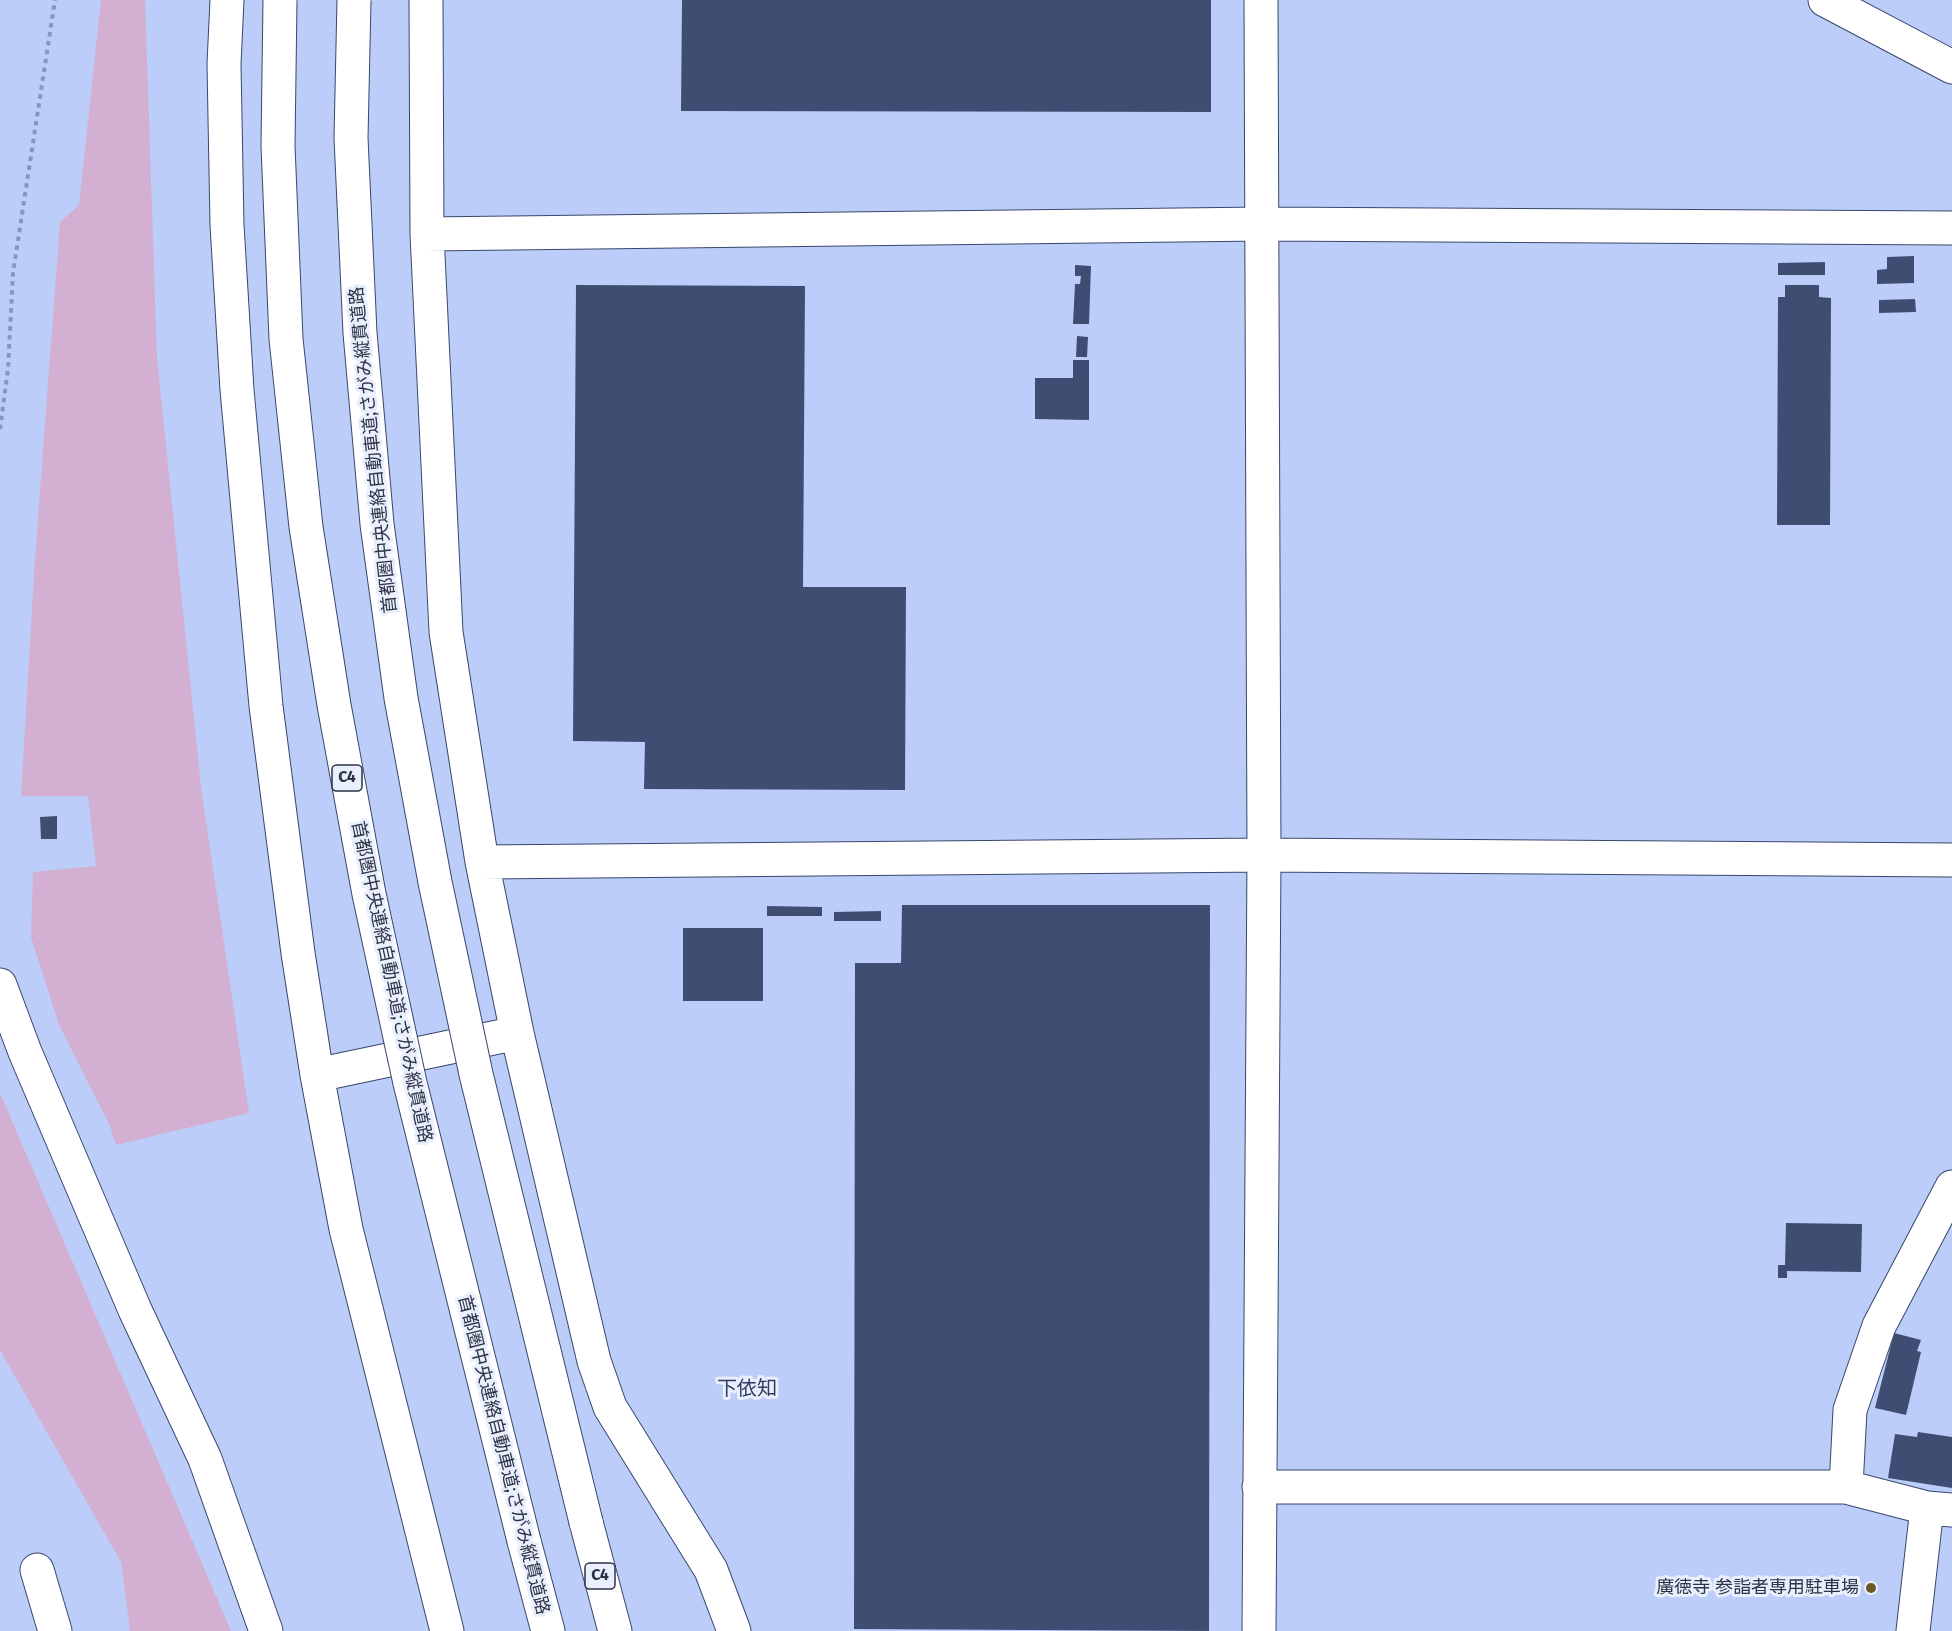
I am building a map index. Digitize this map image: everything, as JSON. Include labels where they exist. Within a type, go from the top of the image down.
[{"type":"main road","points":[[226,0],[224,64],[227,225],[237,390],[266,706],[317,1075],[346,1229],[447,1631]]},
{"type":"main road","name":"首都圏中央連絡自動車道;さがみ縦貫道路","points":[[280,0],[278,146],[286,339],[306,527],[332,693],[369,894],[410,1083],[548,1631]]},
{"type":"main road","name":"首都圏中央連絡自動車道;さがみ縦貫道路","points":[[354,0],[351,138],[360,333],[377,524],[401,698],[435,882],[476,1074],[615,1631]]},
{"type":"main road","points":[[426,0],[427,234],[446,632],[482,861],[517,1034],[600,1380],[610,1407],[711,1570],[734,1631]]},
{"type":"main road","points":[[1259,1631],[1264,855],[1261,0]]},
{"type":"main road","points":[[1825,0],[1952,67]]},
{"type":"main road","points":[[427,234],[1263,224],[1952,228]]},
{"type":"main road","points":[[482,861],[1264,855],[1952,860]]},
{"type":"main road","points":[[0,986],[25,1052],[135,1310],[205,1458],[266,1631]]},
{"type":"main road","points":[[317,1075],[517,1034]]},
{"type":"main road","points":[[1846,1487],[1850,1410],[1875,1336],[1952,1187]]},
{"type":"main road","points":[[1259,1487],[1846,1487],[1940,1509],[1913,1631]]},
{"type":"main road","points":[[37,1570],[55,1631]]},
{"type":"path","points":[[0,429],[8,369],[13,273],[55,0]]},
{"type":"shaded area","points":[[101,0],[145,0],[157,358],[201,787],[249,1113],[116,1145],[110,1126],[59,1025],[31,937],[33,872],[96,866],[88,796],[21,796],[35,558],[60,222],[79,205]]},
{"type":"shaded area","points":[[0,1093],[231,1631],[130,1631],[121,1562],[0,1350]]},
{"type":"building","points":[[682,0],[1211,0],[1211,112],[681,111]]},
{"type":"building","points":[[1914,256],[1914,283],[1877,284],[1877,270],[1887,269],[1887,257]]},
{"type":"building","points":[[1825,262],[1825,275],[1778,275],[1778,263]]},
{"type":"building","points":[[1075,265],[1091,266],[1089,324],[1073,324],[1075,284],[1080,284],[1081,276],[1075,276]]},
{"type":"building","points":[[576,285],[805,286],[803,587],[906,587],[905,790],[644,789],[645,742],[573,741]]},
{"type":"building","points":[[1785,285],[1819,285],[1819,297],[1831,298],[1830,525],[1777,525],[1778,297],[1785,297]]},
{"type":"building","points":[[1915,299],[1916,312],[1879,313],[1879,300]]},
{"type":"building","points":[[1077,336],[1088,337],[1087,357],[1076,357]]},
{"type":"building","points":[[1073,360],[1089,360],[1089,420],[1035,419],[1035,378],[1073,378]]},
{"type":"building","points":[[57,816],[57,839],[41,839],[40,817]]},
{"type":"building","points":[[902,905],[1210,905],[1209,1631],[854,1629],[855,963],[901,963]]},
{"type":"building","points":[[767,906],[822,907],[822,916],[767,916]]},
{"type":"building","points":[[881,911],[881,921],[834,921],[834,912]]},
{"type":"building","points":[[683,928],[763,928],[763,1001],[683,1001]]},
{"type":"building","points":[[1786,1223],[1862,1224],[1861,1272],[1787,1271],[1787,1278],[1778,1278],[1778,1265],[1785,1265]]},
{"type":"building","points":[[1894,1333],[1921,1340],[1917,1351],[1921,1352],[1906,1415],[1875,1408]]},
{"type":"building","points":[[1918,1432],[1952,1437],[1952,1488],[1888,1478],[1895,1434],[1917,1437]]},
{"type":"place","name":"廣徳寺 参詣者専用駐車場","points":[[1871,1588]]},
{"type":"district","name":"下依知","points":[[747,1389]]}]
